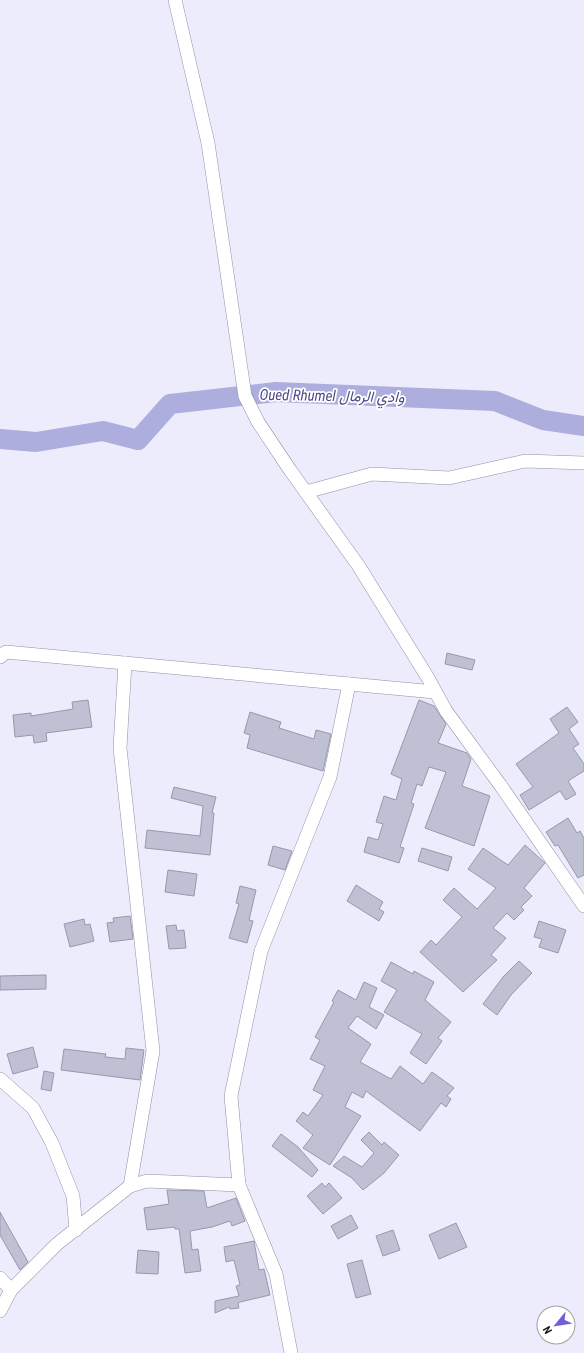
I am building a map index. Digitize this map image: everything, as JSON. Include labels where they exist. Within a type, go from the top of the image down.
[{"type":"street","points":[[175,0],[208,143],[245,390],[250,406],[262,428],[358,565],[446,711],[501,786],[584,906]]},
{"type":"street","points":[[306,492],[372,474],[449,478],[525,461],[584,463]]},
{"type":"street","points":[[0,657],[6,652],[435,692]]},
{"type":"street","points":[[125,663],[120,748],[153,1051],[130,1186]]},
{"type":"street","points":[[291,1353],[276,1274],[239,1185],[231,1096],[261,951],[330,777],[349,684]]},
{"type":"street","points":[[0,1079],[33,1108],[52,1143],[73,1196],[76,1230]]},
{"type":"street","points":[[0,1311],[11,1290],[56,1244],[76,1230],[130,1186],[147,1180],[239,1185]]},
{"type":"street","points":[[0,1278],[11,1290]]},
{"type":"building","points":[[447,653],[475,660],[472,670],[445,664]]},
{"type":"building","points":[[88,700],[92,727],[46,733],[47,741],[34,743],[33,735],[15,737],[13,715],[31,713],[31,716],[73,709],[72,702]]},
{"type":"building","points":[[419,700],[434,706],[446,724],[438,743],[467,753],[471,759],[462,786],[490,796],[474,846],[425,828],[446,772],[429,767],[422,786],[417,784],[411,803],[414,804],[400,847],[404,848],[399,863],[364,852],[368,837],[378,840],[383,824],[376,822],[384,796],[396,800],[402,779],[391,774]]},
{"type":"building","points":[[567,707],[578,722],[569,729],[579,744],[573,748],[584,764],[584,771],[568,781],[576,794],[566,800],[560,791],[529,810],[520,795],[533,787],[516,764],[559,733],[550,719]]},
{"type":"building","points":[[250,712],[281,722],[279,728],[314,739],[316,730],[331,734],[323,771],[247,748],[250,735],[244,733]]},
{"type":"building","points":[[174,787],[216,797],[212,813],[214,813],[210,855],[145,848],[147,830],[200,836],[203,806],[171,798]]},
{"type":"building","points":[[568,818],[577,833],[580,831],[584,838],[584,875],[578,878],[558,845],[555,846],[546,832]]},
{"type":"building","points":[[525,845],[545,863],[524,888],[532,896],[521,907],[524,910],[514,920],[507,913],[493,928],[506,938],[491,955],[497,960],[463,992],[420,952],[431,940],[436,945],[462,917],[443,900],[454,888],[477,909],[496,888],[468,869],[483,848],[508,865]]},
{"type":"building","points":[[273,846],[292,851],[285,870],[268,865]]},
{"type":"building","points":[[422,848],[452,857],[448,871],[418,861]]},
{"type":"building","points":[[168,870],[197,874],[194,896],[165,892]]},
{"type":"building","points":[[356,885],[383,902],[379,909],[384,912],[379,921],[347,901]]},
{"type":"building","points":[[240,886],[256,890],[249,920],[253,921],[247,943],[229,938],[239,904],[236,903]]},
{"type":"building","points":[[130,916],[133,939],[110,942],[107,923],[114,922],[113,918]]},
{"type":"building","points":[[84,919],[85,925],[90,924],[94,941],[70,947],[64,924]]},
{"type":"building","points":[[539,921],[566,930],[558,953],[539,947],[542,939],[534,937]]},
{"type":"building","points":[[176,925],[177,931],[184,930],[186,948],[169,949],[166,926]]},
{"type":"building","points":[[519,961],[532,973],[511,995],[497,1015],[483,1004],[503,977]]},
{"type":"building","points":[[391,962],[413,974],[414,971],[434,982],[425,1000],[451,1022],[438,1038],[442,1041],[426,1064],[410,1053],[422,1034],[384,1012],[397,990],[381,981]]},
{"type":"building","points":[[46,975],[46,989],[0,990],[0,976]]},
{"type":"building","points":[[364,982],[377,988],[369,1007],[384,1015],[376,1029],[357,1016],[348,1028],[371,1044],[360,1062],[391,1079],[400,1066],[423,1084],[432,1072],[454,1088],[447,1096],[451,1099],[446,1107],[441,1103],[420,1131],[366,1091],[363,1098],[352,1092],[345,1107],[361,1116],[330,1165],[303,1148],[313,1135],[296,1121],[303,1112],[308,1116],[323,1095],[313,1090],[325,1066],[310,1059],[320,1040],[315,1037],[334,1002],[332,1001],[338,990],[356,1000]]},
{"type":"building","points":[[33,1047],[38,1067],[13,1074],[7,1054]]},
{"type":"building","points":[[126,1048],[144,1050],[140,1080],[61,1070],[64,1049],[106,1054],[105,1057],[125,1059]]},
{"type":"building","points":[[44,1071],[54,1073],[51,1091],[41,1089]]},
{"type":"building","points":[[369,1132],[382,1145],[384,1142],[399,1155],[384,1173],[363,1190],[352,1178],[333,1166],[344,1156],[362,1167],[374,1153],[361,1140]]},
{"type":"building","points":[[281,1134],[298,1147],[318,1170],[312,1177],[272,1146]]},
{"type":"building","points":[[322,1183],[325,1187],[329,1183],[342,1198],[323,1214],[307,1196]]},
{"type":"building","points":[[167,1190],[204,1191],[207,1208],[236,1198],[245,1221],[232,1226],[230,1221],[212,1227],[190,1231],[192,1250],[198,1249],[201,1271],[185,1273],[179,1229],[175,1229],[175,1227],[147,1230],[144,1208],[169,1204]]},
{"type":"building","points":[[0,1212],[28,1262],[20,1270],[0,1235]]},
{"type":"building","points":[[351,1215],[358,1228],[338,1239],[331,1226]]},
{"type":"building","points":[[456,1223],[467,1247],[439,1259],[429,1235]]},
{"type":"building","points":[[393,1230],[400,1250],[383,1256],[376,1236]]},
{"type":"building","points":[[254,1241],[259,1270],[264,1269],[270,1295],[240,1302],[238,1303],[239,1308],[230,1309],[229,1307],[215,1313],[215,1301],[239,1296],[236,1286],[240,1285],[234,1260],[226,1262],[224,1247]]},
{"type":"building","points":[[138,1250],[159,1252],[158,1274],[136,1273]]},
{"type":"building","points":[[362,1260],[371,1294],[356,1298],[347,1264]]},
{"type":"waterway","name":"Oued Rhumel وادي الرمال","points":[[0,439],[36,442],[103,431],[138,440],[170,404],[276,392],[495,401],[543,420],[584,426]]}]
